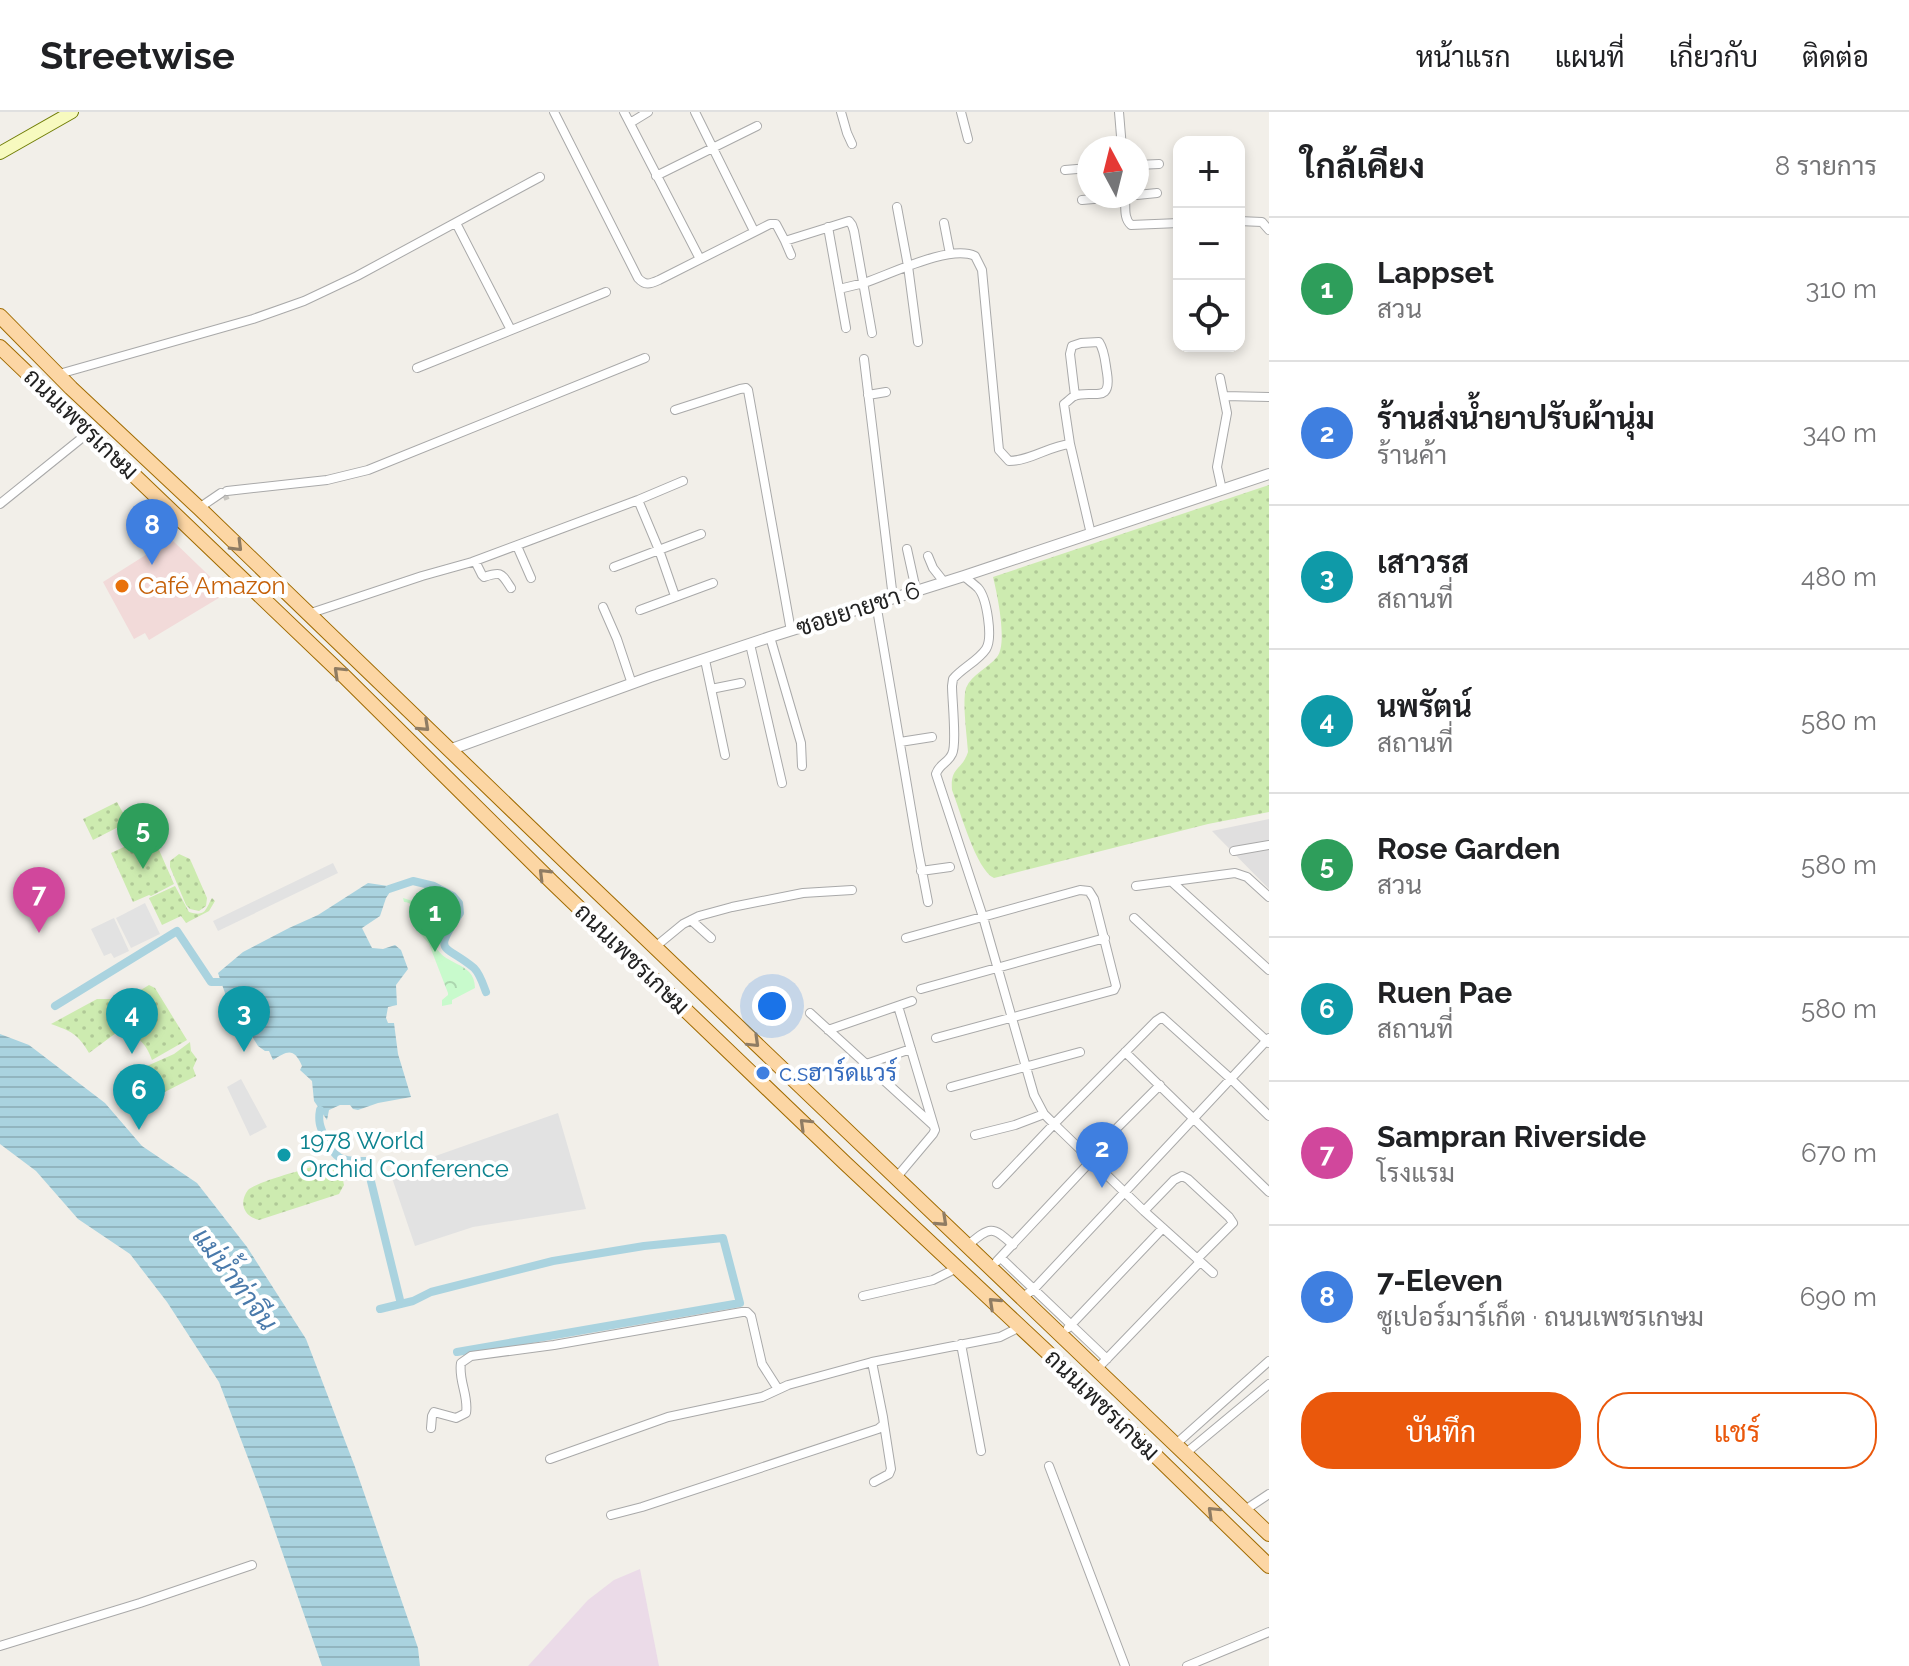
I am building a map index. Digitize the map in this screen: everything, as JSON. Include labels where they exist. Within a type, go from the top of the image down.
[{"type":"main road","points":[[0,153],[72,112]]},
{"type":"main road","name":"ถนนเพชรเกษม","points":[[0,316],[896,1178],[968,1245],[995,1262],[1029,1293],[1104,1369],[1120,1391],[1269,1534]]},
{"type":"main road","name":"ถนนเพชรเกษม","points":[[0,347],[370,701],[552,882],[1269,1566]]},
{"type":"main road","points":[[592,887],[590,892],[602,907],[691,994],[693,998],[684,1008]]},
{"type":"main road","points":[[721,1010],[713,1014],[715,1029],[775,1087],[779,1100]]},
{"type":"street","points":[[554,112],[642,283],[659,280],[770,224],[779,227],[791,255]]},
{"type":"street","points":[[624,112],[700,259]]},
{"type":"street","points":[[630,123],[648,112]]},
{"type":"street","points":[[695,112],[754,231]]},
{"type":"street","points":[[841,112],[852,144]]},
{"type":"street","points":[[961,112],[968,139]]},
{"type":"street","points":[[1119,112],[1121,136]]},
{"type":"street","points":[[656,176],[757,126]]},
{"type":"street","points":[[1149,164],[1159,164]]},
{"type":"street","points":[[1065,170],[1077,169]]},
{"type":"street","points":[[58,375],[291,306],[342,284],[540,177]]},
{"type":"street","points":[[1149,194],[1157,193]]},
{"type":"street","points":[[897,207],[918,342]]},
{"type":"street","points":[[1126,208],[1127,221],[1131,225],[1173,223]]},
{"type":"street","points":[[785,241],[849,221],[872,333]]},
{"type":"street","points":[[1245,221],[1262,222],[1269,230]]},
{"type":"street","points":[[456,223],[511,330]]},
{"type":"street","points":[[944,223],[950,254]]},
{"type":"street","points":[[828,227],[846,328]]},
{"type":"street","points":[[839,289],[950,254],[969,253],[975,256],[982,270],[999,450],[1009,461],[1018,461],[1070,444]]},
{"type":"street","points":[[417,368],[606,292]]},
{"type":"street","points":[[1075,396],[1070,354],[1072,346],[1099,342],[1109,384],[1107,390],[1100,394],[1075,396],[1064,404],[1091,534]]},
{"type":"street","points":[[201,510],[225,494],[342,478],[368,470],[645,358]]},
{"type":"street","points":[[864,359],[893,598]]},
{"type":"street","points":[[1220,378],[1227,419],[1217,467],[1222,490]]},
{"type":"street","points":[[675,410],[740,389],[748,390],[791,631]]},
{"type":"street","points":[[868,395],[886,392]]},
{"type":"street","points":[[1224,396],[1269,397]]},
{"type":"street","points":[[0,504],[88,433]]},
{"type":"street","name":"ซอยยายชา 6","points":[[449,750],[770,637],[1269,474]]},
{"type":"street","points":[[308,614],[475,561],[683,481]]},
{"type":"street","points":[[638,500],[675,596]]},
{"type":"street","points":[[614,567],[701,534]]},
{"type":"street","points":[[517,546],[531,578]]},
{"type":"street","points":[[907,549],[916,590]]},
{"type":"street","points":[[928,556],[944,582]]},
{"type":"street","points":[[475,561],[484,577],[502,574],[511,588]]},
{"type":"street","points":[[964,576],[983,596],[988,643],[985,650],[953,679],[954,750],[936,774],[983,917],[1037,1104],[1144,1211],[1213,1273]]},
{"type":"street","points":[[640,610],[713,583]]},
{"type":"street","points":[[876,603],[928,902]]},
{"type":"street","points":[[603,607],[632,684]]},
{"type":"street","points":[[770,637],[801,743],[802,766]]},
{"type":"street","points":[[750,644],[782,783]]},
{"type":"street","points":[[705,660],[725,755]]},
{"type":"street","points":[[711,689],[741,683]]},
{"type":"street","points":[[900,742],[932,737]]},
{"type":"street","points":[[1234,851],[1269,845]]},
{"type":"street","points":[[921,871],[950,867]]},
{"type":"street","points":[[1136,886],[1235,873],[1247,877],[1269,897]]},
{"type":"street","points":[[1172,882],[1269,970]]},
{"type":"street","points":[[655,947],[699,916],[803,893],[852,890]]},
{"type":"street","points":[[906,938],[1085,890],[1094,899],[1116,986],[1114,990],[936,1038]]},
{"type":"street","points":[[1029,1293],[1268,1041],[1134,918]]},
{"type":"street","points":[[691,920],[711,938]]},
{"type":"street","points":[[921,989],[1105,938]]},
{"type":"street","points":[[828,1030],[912,1001]]},
{"type":"street","points":[[896,1178],[933,1134],[934,1126],[898,1006]]},
{"type":"street","points":[[810,1013],[934,1126]]},
{"type":"street","points":[[997,1184],[1162,1017],[1269,1116]]},
{"type":"street","points":[[866,1064],[911,1049]]},
{"type":"street","points":[[951,1087],[1080,1052]]},
{"type":"street","points":[[1125,1052],[1269,1192]]},
{"type":"street","points":[[995,1262],[1160,1085]]},
{"type":"street","points":[[975,1135],[1044,1114]]},
{"type":"street","points":[[1104,1369],[1233,1223],[1182,1176],[1174,1180],[1144,1211]]},
{"type":"street","points":[[1066,1329],[1163,1228]]},
{"type":"street","points":[[968,1245],[993,1230],[1013,1245]]},
{"type":"street","points":[[863,1296],[933,1280],[957,1268]]},
{"type":"street","points":[[431,1428],[434,1412],[456,1418],[466,1413],[467,1403],[459,1369],[461,1363],[471,1356],[554,1345],[742,1312],[751,1316],[762,1364],[778,1389]]},
{"type":"street","points":[[550,1459],[668,1417],[762,1397],[778,1389],[872,1362],[1000,1337],[1020,1327]]},
{"type":"street","points":[[961,1344],[981,1451]]},
{"type":"street","points":[[1181,1449],[1269,1361]]},
{"type":"street","points":[[872,1362],[891,1469],[889,1474],[874,1482]]},
{"type":"street","points":[[1181,1449],[1269,1384]]},
{"type":"street","points":[[611,1515],[878,1429],[884,1424]]},
{"type":"street","points":[[1049,1466],[1125,1666]]},
{"type":"street","points":[[1245,1510],[1269,1494]]},
{"type":"street","points":[[0,1646],[252,1565]]},
{"type":"street","points":[[1187,1666],[1269,1632]]},
{"type":"street","points":[[1212,1656],[1216,1666]]},
{"type":"shaded area","points":[[171,539],[227,593],[149,640],[145,633],[134,639],[103,582]]},
{"type":"shaded area","points":[[1269,819],[1269,889],[1212,831]]},
{"type":"shaded area","points":[[333,863],[338,873],[218,931],[213,921]]},
{"type":"shaded area","points":[[145,903],[160,934],[131,948],[116,918]]},
{"type":"shaded area","points":[[114,918],[129,951],[114,958],[111,953],[104,956],[91,929]]},
{"type":"shaded area","points":[[241,1079],[267,1127],[250,1136],[227,1087]]},
{"type":"shaded area","points":[[558,1113],[586,1209],[473,1227],[415,1246],[390,1172]]},
{"type":"shaded area","points":[[640,1569],[659,1666],[528,1666],[588,1600],[614,1580]]},
{"type":"green space","points":[[1269,485],[1269,812],[1208,824],[994,878],[987,873],[975,852],[952,790],[955,772],[968,752],[966,688],[997,657],[1002,641],[993,577]]},
{"type":"green space","points":[[117,802],[128,822],[93,840],[83,819]]},
{"type":"green space","points":[[152,834],[174,884],[133,902],[111,853]]},
{"type":"green space","points":[[179,854],[190,859],[207,898],[206,906],[199,911],[186,905],[170,867],[170,861]]},
{"type":"green space","points":[[175,886],[189,912],[202,913],[212,898],[215,901],[209,911],[186,923],[181,916],[162,925],[149,898]]},
{"type":"green space","points":[[403,898],[423,904],[446,924],[433,940],[437,949],[464,967],[473,979],[475,988],[452,1000],[452,1004],[442,1006],[442,1000],[448,993],[429,944],[417,930],[415,908],[404,902]]},
{"type":"green space","points":[[149,985],[155,988],[187,1040],[152,1060],[140,1040],[120,1030],[89,1053],[73,1034],[51,1024],[97,999],[126,999]]},
{"type":"green space","points":[[190,1042],[191,1051],[197,1059],[193,1068],[196,1076],[149,1100],[134,1079],[147,1066],[174,1054]]},
{"type":"green space","points":[[330,1163],[337,1166],[342,1174],[344,1185],[339,1194],[259,1220],[245,1211],[244,1196],[253,1187]]},
{"type":"water","points":[[368,883],[388,886],[390,892],[380,916],[362,928],[372,948],[383,949],[395,945],[401,950],[408,969],[396,985],[397,1005],[388,1007],[386,1018],[388,1023],[394,1023],[398,1054],[411,1097],[358,1110],[350,1105],[340,1105],[329,1110],[327,1120],[314,1101],[312,1081],[300,1070],[302,1066],[296,1056],[290,1052],[273,1060],[269,1051],[258,1046],[225,993],[218,973],[243,952],[318,915]]},
{"type":"water","name":"แม่น้ำท่าจีน","points":[[0,1034],[29,1045],[105,1103],[142,1146],[197,1183],[247,1247],[306,1339],[355,1467],[418,1648],[420,1666],[322,1666],[219,1382],[167,1302],[130,1254],[78,1219],[36,1171],[0,1144]]},
{"type":"waterway","points":[[389,889],[413,881],[434,886],[453,896],[459,903],[460,913],[446,936],[445,947],[474,968],[486,992]]},
{"type":"waterway","points":[[55,1006],[177,931],[211,982],[221,982]]},
{"type":"waterway","points":[[320,1110],[321,1129],[335,1154],[344,1160],[366,1161],[401,1304]]},
{"type":"waterway","points":[[380,1309],[413,1301],[431,1292],[553,1261],[644,1246],[723,1238],[740,1303],[457,1352]]},
{"type":"tunnel","points":[[223,497],[228,495]]},
{"type":"place","name":"7-Eleven","points":[[152,565]]},
{"type":"place","name":"Café Amazon","points":[[122,586]]},
{"type":"place","name":"Rose Garden","points":[[143,869]]},
{"type":"place","name":"Sampran Riverside","points":[[39,933]]},
{"type":"place","name":"Lappset","points":[[435,952]]},
{"type":"place","name":"เสาวรส","points":[[244,1052]]},
{"type":"place","name":"นพรัตน์","points":[[132,1054]]},
{"type":"place","name":"c.sฮาร์ดแวร์","points":[[763,1073]]},
{"type":"place","name":"Ruen Pae","points":[[139,1130]]},
{"type":"place","name":"1978 World Orchid Conference","points":[[284,1155]]},
{"type":"place","name":"ร้านส่งน้ำยาปรับผ้านุ่ม","points":[[1102,1188]]}]
